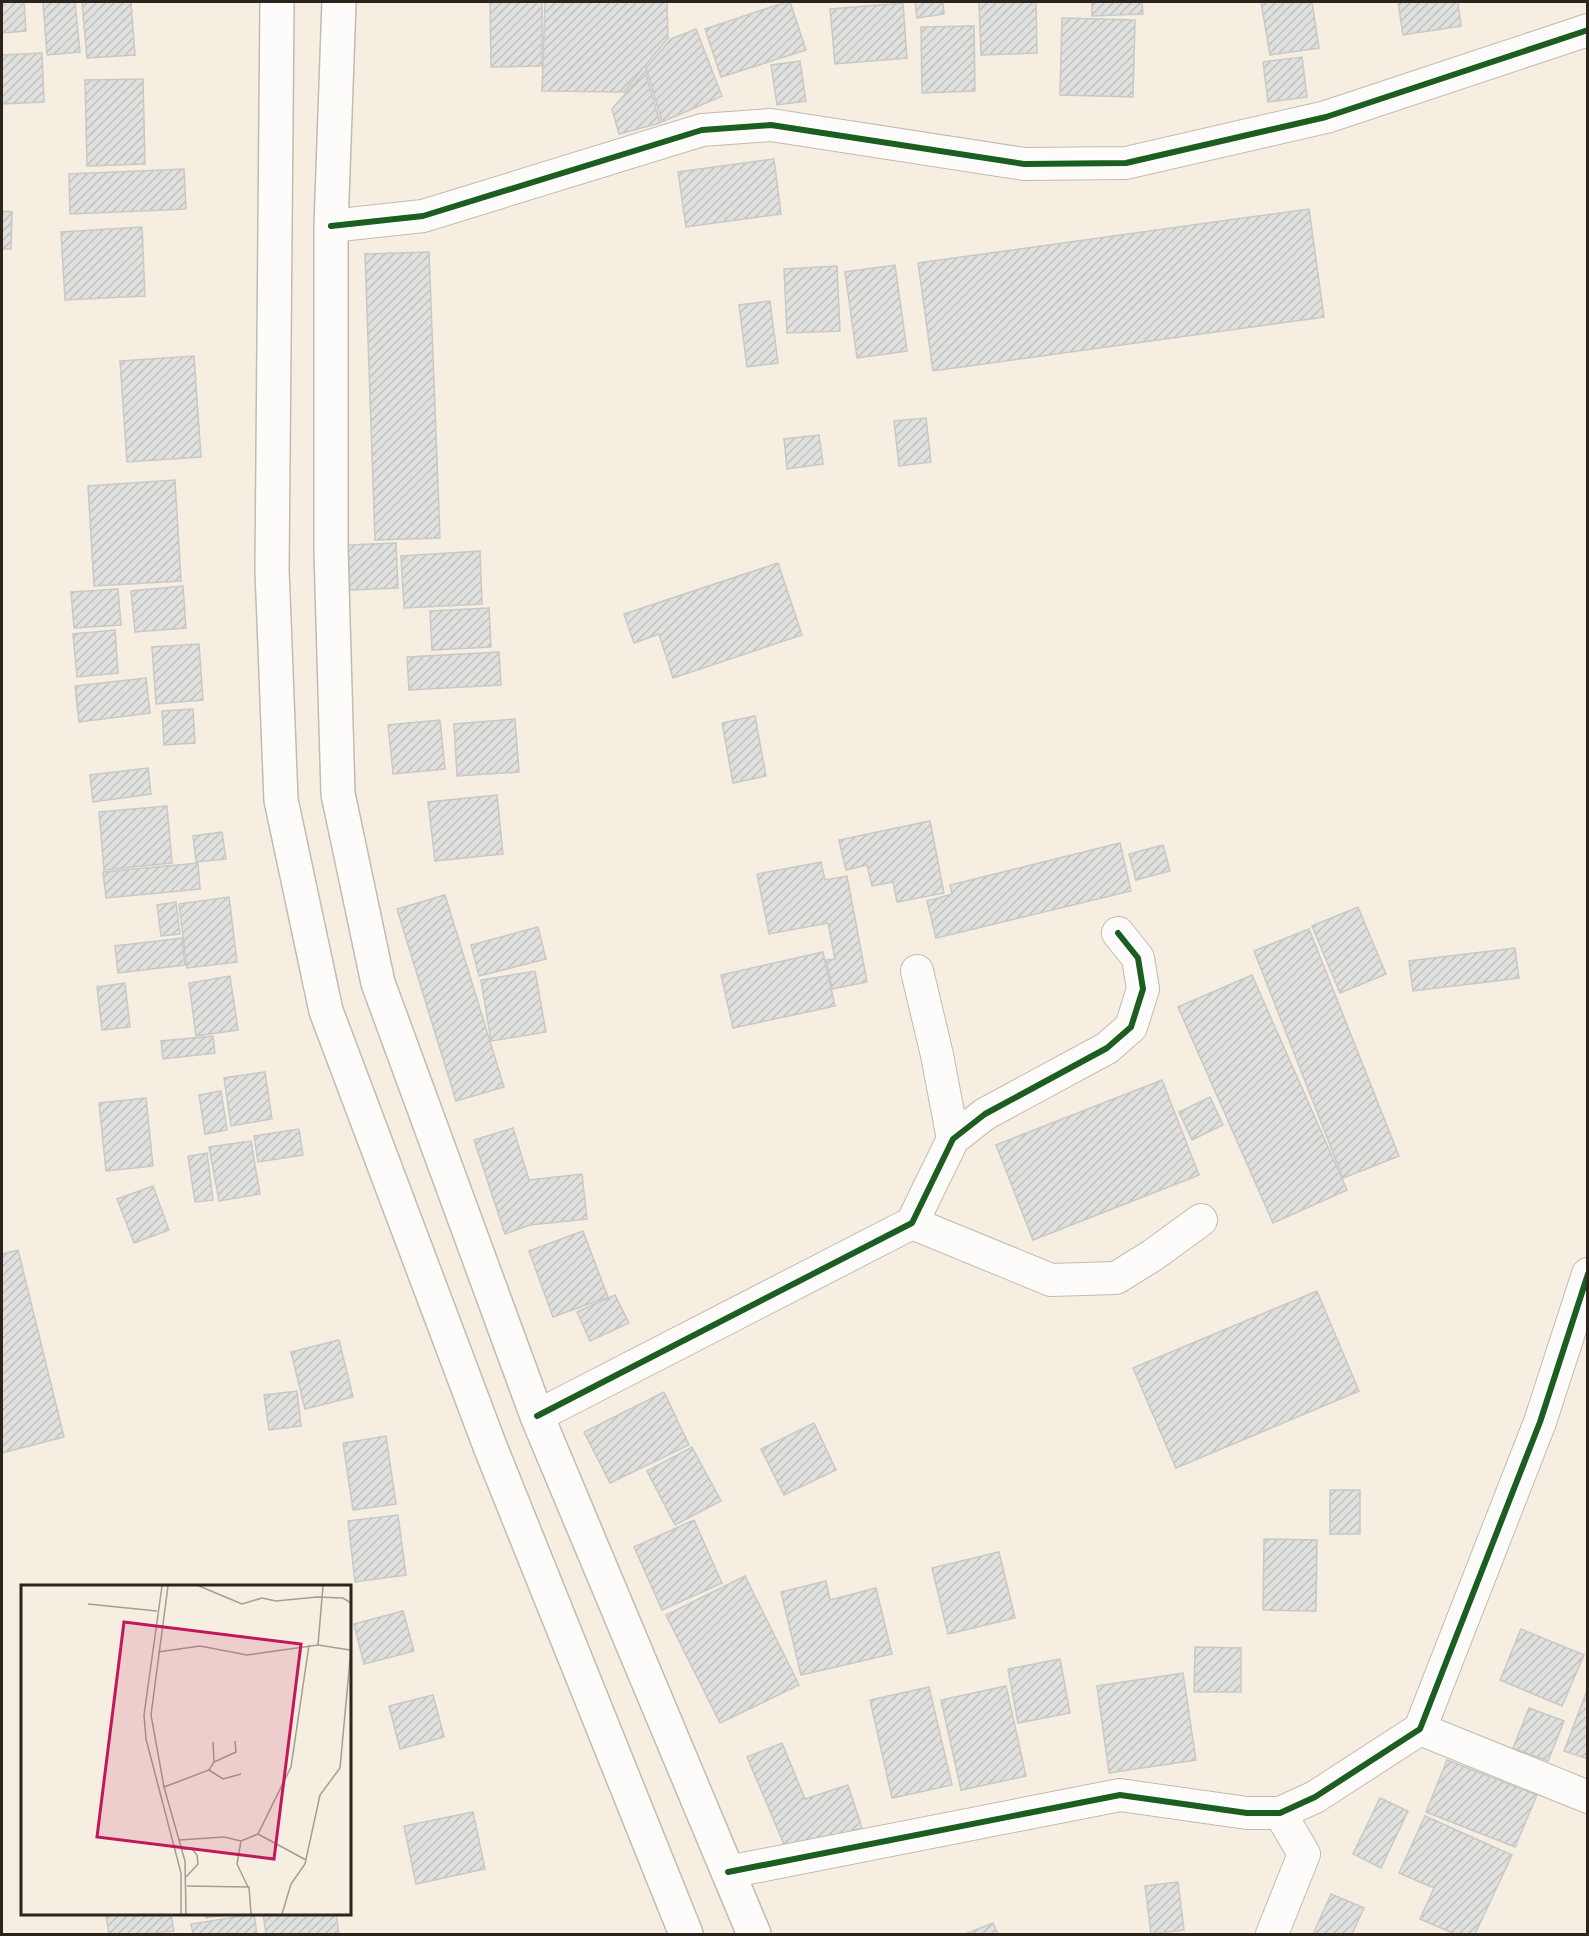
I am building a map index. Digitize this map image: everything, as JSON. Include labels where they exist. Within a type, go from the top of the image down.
[{"type":"main road","points":[[277,2],[272,570],[281,800],[326,1011],[491,1449],[686,1935]]},
{"type":"main road","points":[[339,2],[331,226],[331,550],[338,794],[378,982],[537,1416],[754,1935]]},
{"type":"street","points":[[331,226],[423,216],[702,130],[771,125],[1024,164],[1126,163],[1326,117],[1587,30]]},
{"type":"street","points":[[537,1416],[912,1223],[953,1139],[985,1114],[1107,1047],[1131,1027],[1143,989],[1138,958],[1118,933]]},
{"type":"street","points":[[917,971],[937,1054],[953,1139]]},
{"type":"street","points":[[912,1223],[1051,1280],[1116,1278],[1153,1255],[1201,1220]]},
{"type":"street","points":[[728,1872],[1120,1795],[1247,1813],[1280,1812],[1316,1797],[1420,1729],[1540,1422],[1587,1274]]},
{"type":"street","points":[[1420,1729],[1587,1797]]},
{"type":"street","points":[[1272,1935],[1304,1854],[1280,1812]]},
{"type":"building","points":[[2,2],[24,2],[26,31],[2,33]]},
{"type":"building","points":[[43,2],[75,2],[80,52],[47,55]]},
{"type":"building","points":[[82,2],[131,2],[135,55],[87,58]]},
{"type":"building","points":[[490,2],[542,2],[542,66],[491,67]]},
{"type":"building","points":[[545,2],[667,2],[668,38],[624,92],[542,91]]},
{"type":"building","points":[[790,2],[806,50],[721,77],[705,29]]},
{"type":"building","points":[[915,2],[943,2],[944,14],[917,18]]},
{"type":"building","points":[[979,2],[1036,2],[1037,53],[981,55]]},
{"type":"building","points":[[1092,2],[1142,2],[1143,14],[1092,16]]},
{"type":"building","points":[[1261,2],[1312,2],[1319,48],[1270,55]]},
{"type":"building","points":[[1398,2],[1458,2],[1461,26],[1403,35]]},
{"type":"building","points":[[903,3],[907,58],[835,64],[830,9]]},
{"type":"building","points":[[1062,18],[1135,20],[1133,97],[1060,95]]},
{"type":"building","points":[[974,26],[975,91],[922,93],[921,27]]},
{"type":"building","points":[[696,29],[722,96],[662,122],[646,68],[671,39]]},
{"type":"building","points":[[42,53],[44,102],[2,104],[2,55]]},
{"type":"building","points":[[1302,57],[1307,97],[1268,102],[1263,62]]},
{"type":"building","points":[[800,61],[806,101],[777,105],[771,65]]},
{"type":"building","points":[[645,71],[660,123],[619,134],[612,109]]},
{"type":"building","points":[[143,79],[145,164],[87,166],[85,80]]},
{"type":"building","points":[[774,159],[781,214],[686,227],[678,172]]},
{"type":"building","points":[[184,169],[186,209],[70,214],[69,174]]},
{"type":"building","points":[[1309,209],[1324,317],[933,371],[918,263]]},
{"type":"building","points":[[2,211],[12,212],[11,249],[2,249]]},
{"type":"building","points":[[142,227],[145,296],[65,300],[61,232]]},
{"type":"building","points":[[429,252],[440,538],[375,540],[365,254]]},
{"type":"building","points":[[895,265],[907,351],[857,358],[845,272]]},
{"type":"building","points":[[837,266],[840,331],[787,333],[784,269]]},
{"type":"building","points":[[770,301],[778,363],[747,367],[739,305]]},
{"type":"building","points":[[194,356],[201,457],[127,462],[120,361]]},
{"type":"building","points":[[926,418],[931,462],[899,466],[894,421]]},
{"type":"building","points":[[819,435],[823,464],[787,469],[784,439]]},
{"type":"building","points":[[175,480],[181,581],[94,586],[88,486]]},
{"type":"building","points":[[396,543],[398,588],[350,590],[348,545]]},
{"type":"building","points":[[480,551],[482,604],[404,608],[401,556]]},
{"type":"building","points":[[778,563],[802,635],[673,678],[659,634],[634,643],[624,614]]},
{"type":"building","points":[[183,586],[186,628],[135,632],[131,591]]},
{"type":"building","points":[[118,589],[121,625],[74,628],[71,592]]},
{"type":"building","points":[[489,608],[491,647],[432,650],[430,611]]},
{"type":"building","points":[[115,630],[118,673],[77,677],[73,634]]},
{"type":"building","points":[[199,644],[203,700],[156,704],[152,647]]},
{"type":"building","points":[[499,652],[501,685],[409,690],[407,657]]},
{"type":"building","points":[[146,678],[150,713],[79,722],[75,686]]},
{"type":"building","points":[[193,709],[195,743],[164,745],[162,711]]},
{"type":"building","points":[[755,716],[766,776],[733,783],[722,723]]},
{"type":"building","points":[[515,719],[519,772],[457,776],[454,724]]},
{"type":"building","points":[[440,720],[445,769],[393,774],[388,725]]},
{"type":"building","points":[[148,768],[151,794],[93,802],[90,775]]},
{"type":"building","points":[[497,795],[503,854],[435,861],[428,802]]},
{"type":"building","points":[[167,806],[172,863],[104,870],[99,812]]},
{"type":"building","points":[[930,821],[944,893],[897,902],[893,882],[872,886],[867,865],[846,870],[839,840]]},
{"type":"building","points":[[222,832],[226,859],[196,862],[193,836]]},
{"type":"building","points":[[1120,843],[1131,891],[936,938],[927,901],[952,894],[950,885]]},
{"type":"building","points":[[1163,845],[1170,871],[1136,880],[1129,854]]},
{"type":"building","points":[[821,862],[825,880],[847,876],[867,982],[832,989],[826,960],[835,959],[828,923],[769,934],[757,874]]},
{"type":"building","points":[[198,863],[200,889],[106,898],[103,872]]},
{"type":"building","points":[[445,895],[504,1087],[456,1101],[397,909]]},
{"type":"building","points":[[229,897],[237,962],[187,968],[179,904]]},
{"type":"building","points":[[176,902],[180,934],[161,936],[157,905]]},
{"type":"building","points":[[1358,907],[1386,974],[1340,993],[1312,926]]},
{"type":"building","points":[[538,927],[546,959],[479,976],[471,945]]},
{"type":"building","points":[[1309,929],[1399,1156],[1343,1178],[1254,951]]},
{"type":"building","points":[[182,938],[185,965],[118,973],[115,946]]},
{"type":"building","points":[[1515,948],[1519,978],[1413,991],[1409,961]]},
{"type":"building","points":[[823,952],[835,1006],[733,1028],[721,975]]},
{"type":"building","points":[[535,971],[546,1032],[491,1041],[481,980]]},
{"type":"building","points":[[1252,975],[1347,1190],[1273,1223],[1178,1007]]},
{"type":"building","points":[[230,976],[238,1030],[196,1036],[189,983]]},
{"type":"building","points":[[125,983],[130,1027],[102,1030],[97,987]]},
{"type":"building","points":[[213,1036],[215,1053],[163,1059],[161,1041]]},
{"type":"building","points":[[265,1072],[272,1119],[231,1126],[224,1078]]},
{"type":"building","points":[[1162,1080],[1199,1175],[1033,1240],[996,1145]]},
{"type":"building","points":[[221,1091],[227,1130],[205,1134],[199,1095]]},
{"type":"building","points":[[1210,1097],[1223,1125],[1192,1140],[1179,1112]]},
{"type":"building","points":[[146,1098],[153,1166],[106,1171],[99,1103]]},
{"type":"building","points":[[513,1128],[529,1180],[582,1174],[587,1219],[530,1225],[505,1234],[474,1140]]},
{"type":"building","points":[[299,1129],[303,1155],[258,1162],[254,1136]]},
{"type":"building","points":[[251,1141],[260,1194],[219,1201],[209,1147]]},
{"type":"building","points":[[207,1153],[213,1200],[195,1202],[188,1156]]},
{"type":"building","points":[[153,1186],[169,1230],[134,1243],[117,1199]]},
{"type":"building","points":[[583,1231],[608,1297],[553,1317],[529,1251]]},
{"type":"building","points":[[18,1250],[64,1437],[2,1453],[2,1254]]},
{"type":"building","points":[[1317,1291],[1359,1391],[1176,1468],[1133,1368]]},
{"type":"building","points":[[615,1295],[629,1323],[590,1341],[577,1312]]},
{"type":"building","points":[[339,1340],[353,1397],[305,1409],[291,1352]]},
{"type":"building","points":[[297,1391],[301,1426],[269,1430],[264,1395]]},
{"type":"building","points":[[664,1392],[689,1445],[610,1483],[584,1432]]},
{"type":"building","points":[[814,1423],[836,1470],[784,1495],[761,1449]]},
{"type":"building","points":[[386,1436],[396,1504],[353,1510],[343,1443]]},
{"type":"building","points":[[692,1447],[721,1501],[675,1525],[647,1471]]},
{"type":"building","points":[[1330,1490],[1360,1490],[1360,1534],[1330,1534]]},
{"type":"building","points":[[398,1515],[406,1575],[355,1582],[348,1521]]},
{"type":"building","points":[[694,1520],[722,1583],[662,1610],[634,1547]]},
{"type":"building","points":[[1264,1539],[1317,1540],[1316,1611],[1263,1610]]},
{"type":"building","points":[[999,1552],[1015,1618],[948,1634],[932,1568]]},
{"type":"building","points":[[745,1576],[799,1685],[720,1723],[666,1615]]},
{"type":"building","points":[[826,1581],[830,1600],[876,1588],[892,1654],[801,1675],[781,1592]]},
{"type":"building","points":[[403,1611],[414,1651],[364,1664],[354,1624]]},
{"type":"building","points":[[1521,1629],[1584,1655],[1562,1706],[1500,1680]]},
{"type":"building","points":[[1195,1647],[1241,1648],[1241,1692],[1194,1692]]},
{"type":"building","points":[[1060,1659],[1070,1713],[1018,1723],[1008,1669]]},
{"type":"building","points":[[1183,1673],[1196,1760],[1109,1773],[1097,1686]]},
{"type":"building","points":[[1006,1686],[1026,1776],[961,1790],[941,1700]]},
{"type":"building","points":[[929,1687],[952,1785],[892,1798],[870,1700]]},
{"type":"building","points":[[1588,1688],[1588,1759],[1564,1751]]},
{"type":"building","points":[[433,1695],[444,1737],[400,1749],[389,1706]]},
{"type":"building","points":[[1529,1708],[1564,1721],[1548,1761],[1513,1748]]},
{"type":"building","points":[[782,1743],[805,1799],[848,1785],[862,1828],[786,1849],[747,1757]]},
{"type":"building","points":[[1447,1760],[1537,1795],[1515,1847],[1426,1812]]},
{"type":"building","points":[[1380,1798],[1408,1811],[1381,1868],[1353,1854]]},
{"type":"building","points":[[473,1812],[485,1869],[416,1884],[404,1826]]},
{"type":"building","points":[[1425,1816],[1512,1855],[1475,1934],[1455,1934],[1420,1919],[1434,1888],[1399,1873]]},
{"type":"building","points":[[1178,1882],[1184,1930],[1151,1934],[1145,1886]]},
{"type":"building","points":[[1331,1894],[1364,1908],[1352,1934],[1313,1934]]},
{"type":"building","points":[[171,1915],[174,1931],[109,1934],[106,1916]]},
{"type":"building","points":[[205,1915],[226,1915],[206,1918]]},
{"type":"building","points":[[254,1915],[257,1934],[193,1934],[191,1924]]},
{"type":"building","points":[[263,1915],[336,1915],[339,1934],[266,1934]]},
{"type":"building","points":[[993,1923],[998,1934],[965,1934]]},
{"type":"cycle path","points":[[331,226],[423,216],[702,130],[771,125],[1024,164],[1126,163],[1326,117],[1588,30]]},
{"type":"cycle path","points":[[537,1416],[912,1223],[953,1139],[985,1114],[1107,1048],[1131,1027],[1143,989],[1138,958],[1118,933]]},
{"type":"cycle path","points":[[728,1872],[1120,1795],[1247,1813],[1280,1813],[1315,1797],[1420,1729],[1540,1422],[1588,1274]]}]
